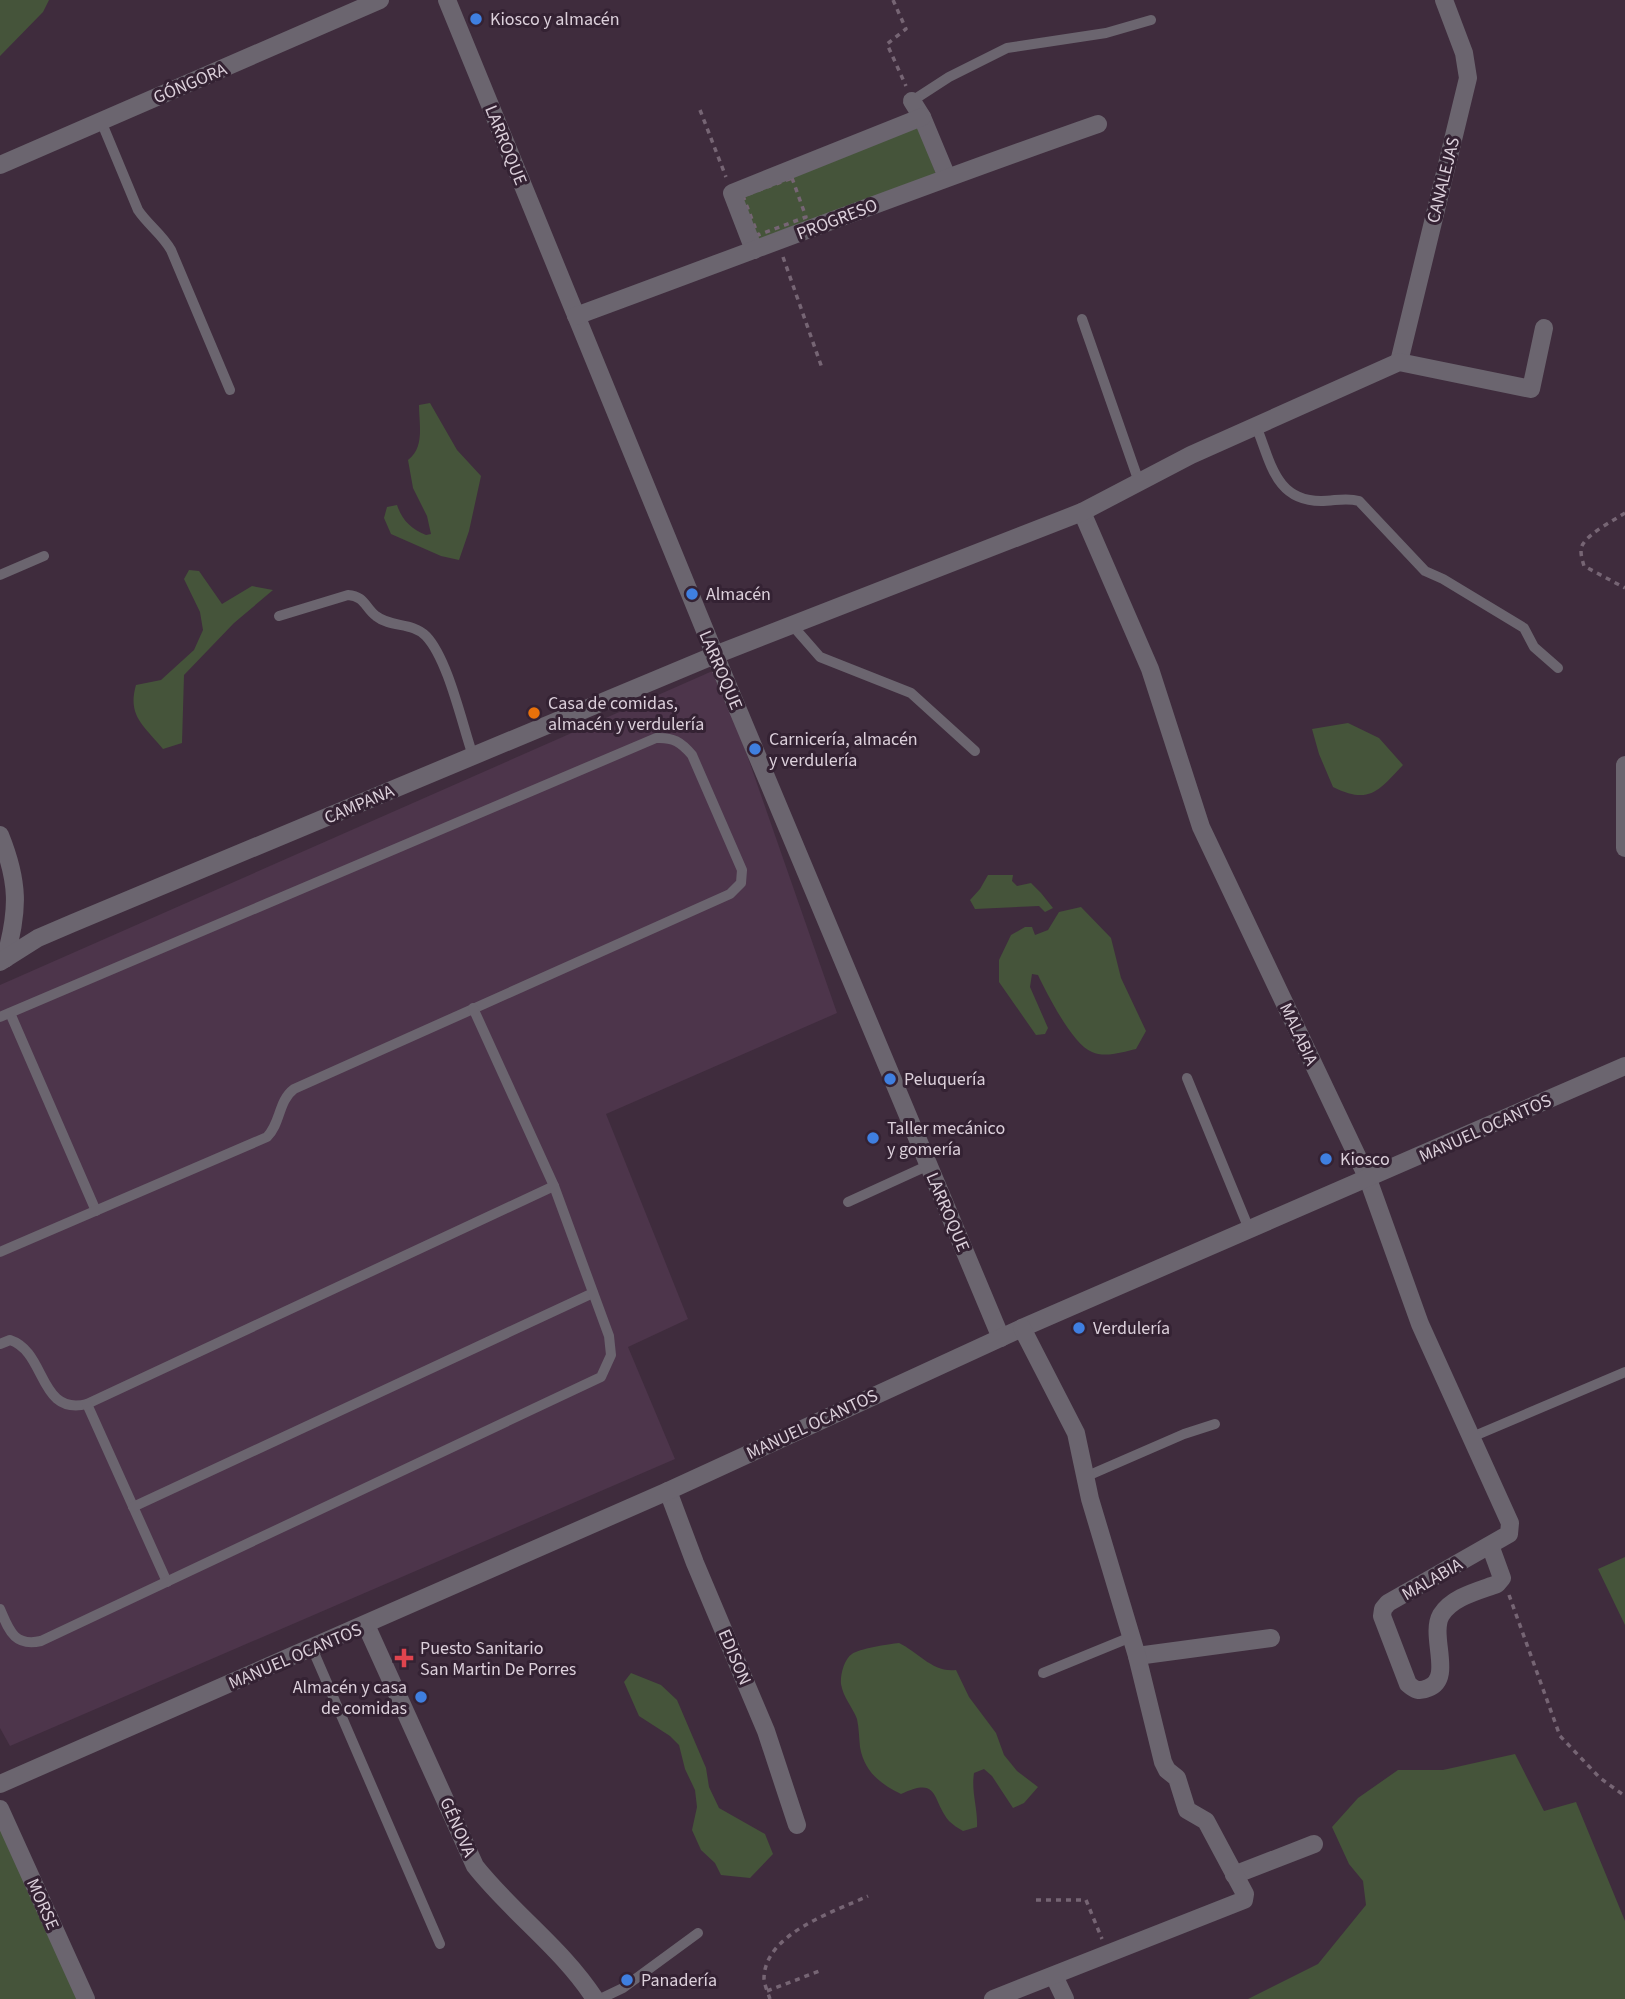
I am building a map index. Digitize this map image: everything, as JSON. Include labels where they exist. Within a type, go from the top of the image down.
[{"type":"street","name":"GÓNGORA","points":[[0,165],[380,0]]},
{"type":"street","name":"LARROQUE","points":[[447,0],[715,655],[1001,1338]]},
{"type":"street","name":"CANALEJAS","points":[[1399,362],[1468,78],[1464,53],[1444,0]]},
{"type":"street","points":[[912,101],[922,117],[947,177]]},
{"type":"street","points":[[754,250],[737,194],[922,117]]},
{"type":"street","name":"PROGRESO","points":[[576,316],[947,177],[1098,124]]},
{"type":"street","points":[[1399,362],[1531,389],[1544,328]]},
{"type":"street","name":"CAMPANA","points":[[3,961],[38,939],[73,923],[715,655],[1082,512],[1191,455],[1399,362]]},
{"type":"street","name":"MALABIA","points":[[1082,512],[1150,669],[1201,827],[1367,1179],[1420,1324],[1510,1523],[1509,1534],[1388,1603],[1383,1609],[1382,1616],[1408,1684],[1415,1690],[1434,1686],[1441,1675],[1436,1627],[1442,1614],[1450,1604],[1497,1584],[1502,1578],[1501,1571]]},
{"type":"street","points":[[1625,765],[1625,848]]},
{"type":"street","points":[[0,835],[12,864],[16,896],[15,925],[3,961]]},
{"type":"street","name":"MANUEL OCANTOS","points":[[0,1784],[668,1491],[1022,1328],[1625,1066]]},
{"type":"street","points":[[993,1999],[1244,1900],[1245,1894],[1206,1821],[1187,1810],[1177,1778],[1167,1770],[1163,1762],[1137,1656],[1085,1477],[1076,1433],[1022,1328]]},
{"type":"street","name":"EDISON","points":[[668,1491],[695,1563],[766,1731],[797,1825]]},
{"type":"street","points":[[1490,1545],[1501,1571]]},
{"type":"street","name":"GÉNOVA","points":[[366,1625],[475,1866],[491,1886],[570,1965],[597,1999]]},
{"type":"street","points":[[1137,1656],[1271,1638]]},
{"type":"street","name":"MORSE","points":[[0,1809],[86,1999]]},
{"type":"street","points":[[1234,1875],[1314,1844]]},
{"type":"street","points":[[1054,1976],[1065,1999]]},
{"type":"lane","points":[[912,101],[948,77],[1007,48],[1106,33],[1151,20]]},
{"type":"lane","points":[[101,121],[138,210],[144,219],[163,235],[171,250],[230,390]]},
{"type":"lane","points":[[1082,319],[1139,482]]},
{"type":"lane","points":[[1256,426],[1279,482],[1289,493],[1301,500],[1351,498],[1359,501],[1425,571],[1524,628],[1534,647],[1558,668]]},
{"type":"lane","points":[[0,575],[44,556]]},
{"type":"lane","points":[[279,616],[348,595],[356,595],[364,600],[376,616],[392,623],[411,626],[425,635],[441,659],[473,756]]},
{"type":"lane","points":[[792,625],[820,657],[830,663],[911,693],[975,751]]},
{"type":"lane","points":[[0,1252],[96,1211],[267,1137],[274,1130],[285,1096],[294,1089],[730,894],[741,883],[742,870],[692,755],[682,743],[669,737],[656,738],[5,1015],[96,1211]]},
{"type":"lane","points":[[0,1609],[18,1640],[29,1644],[41,1641],[601,1377],[611,1355],[609,1336],[554,1186],[473,1009]]},
{"type":"lane","points":[[1187,1079],[1249,1229]]},
{"type":"lane","points":[[848,1202],[929,1165]]},
{"type":"lane","points":[[0,1344],[10,1340],[18,1342],[28,1350],[49,1391],[62,1403],[77,1406],[87,1404],[554,1186]]},
{"type":"lane","points":[[133,1507],[593,1293]]},
{"type":"lane","points":[[1472,1437],[1625,1372]]},
{"type":"lane","points":[[87,1404],[167,1582]]},
{"type":"lane","points":[[1085,1477],[1184,1434],[1215,1424]]},
{"type":"lane","points":[[1043,1673],[1131,1637]]},
{"type":"lane","points":[[312,1648],[440,1944]]},
{"type":"lane","points":[[597,1999],[623,1988],[698,1933]]},
{"type":"path","points":[[893,0],[906,29],[887,44],[912,101]]},
{"type":"path","points":[[700,110],[737,194],[758,235],[806,218],[792,178],[737,194]]},
{"type":"path","points":[[778,242],[822,368]]},
{"type":"path","points":[[1625,513],[1588,538],[1582,545],[1581,556],[1584,566],[1625,588]]},
{"type":"path","points":[[1501,1571],[1559,1736],[1600,1777],[1625,1796]]},
{"type":"path","points":[[770,1999],[764,1979],[769,1956],[786,1937],[868,1896]]},
{"type":"path","points":[[1036,1900],[1086,1900],[1108,1954]]},
{"type":"path","points":[[767,1991],[822,1970]]},
{"type":"shaded area","points":[[717,669],[837,1013],[606,1114],[688,1319],[628,1347],[675,1459],[10,1746],[0,1728],[0,985]]},
{"type":"green space","points":[[0,0],[49,0],[43,12],[0,56]]},
{"type":"green space","points":[[918,125],[936,174],[757,242],[738,194]]},
{"type":"green space","points":[[430,403],[457,450],[481,476],[469,531],[459,560],[441,556],[391,534],[384,518],[387,507],[397,505],[404,520],[412,527],[426,535],[431,534],[427,516],[413,488],[408,460],[419,442],[419,405]]},
{"type":"green space","points":[[189,570],[199,571],[222,604],[252,586],[273,590],[234,623],[184,675],[182,743],[163,749],[139,720],[134,696],[136,685],[161,680],[194,650],[203,630],[200,612],[184,579]]},
{"type":"green space","points":[[1348,723],[1379,738],[1403,765],[1380,788],[1365,795],[1356,795],[1333,787],[1312,729]]},
{"type":"green space","points":[[988,875],[1013,875],[1012,881],[1017,886],[1031,883],[1053,908],[1045,912],[1039,906],[975,909],[970,900]]},
{"type":"green space","points":[[1081,907],[1111,938],[1121,978],[1146,1031],[1136,1049],[1103,1054],[1092,1052],[1085,1047],[1061,1018],[1038,975],[1032,974],[1030,987],[1048,1028],[1045,1034],[1036,1035],[999,982],[999,960],[1011,935],[1025,927],[1032,927],[1035,935],[1048,930],[1059,912]]},
{"type":"green space","points":[[1625,1557],[1625,1625],[1598,1569]]},
{"type":"green space","points":[[899,1643],[933,1665],[956,1670],[969,1697],[996,1733],[1004,1755],[1017,1771],[1038,1787],[1024,1803],[1013,1808],[992,1776],[984,1769],[974,1773],[977,1827],[963,1831],[949,1821],[929,1789],[914,1789],[901,1794],[886,1786],[869,1770],[862,1756],[857,1719],[842,1689],[842,1672],[849,1656],[855,1652]]},
{"type":"green space","points":[[631,1673],[661,1685],[677,1700],[706,1768],[709,1787],[719,1808],[765,1834],[773,1854],[750,1878],[721,1875],[715,1863],[701,1850],[692,1830],[697,1807],[695,1790],[685,1769],[679,1745],[639,1716],[624,1682]]},
{"type":"green space","points":[[1515,1754],[1544,1811],[1576,1802],[1625,1921],[1625,1999],[1248,1999],[1318,1964],[1366,1905],[1363,1881],[1349,1864],[1332,1827],[1358,1798],[1398,1770],[1443,1770]]},
{"type":"green space","points":[[0,1811],[78,1999],[0,1999]]},
{"type":"place","name":"Kiosco y almacén","points":[[476,19]]},
{"type":"place","name":"Almacén","points":[[692,594]]},
{"type":"place","name":"Casa de comidas, almacén y verdulería","points":[[534,713]]},
{"type":"place","name":"Carnicería, almacén y verdulería","points":[[755,749]]},
{"type":"place","name":"Peluquería","points":[[890,1079]]},
{"type":"place","name":"Taller mecánico y gomería","points":[[873,1138]]},
{"type":"place","name":"Kiosco","points":[[1326,1159]]},
{"type":"place","name":"Verdulería","points":[[1079,1328]]},
{"type":"place","name":"Puesto Sanitario San Martin De Porres","points":[[404,1658]]},
{"type":"place","name":"Almacén y casa de comidas","points":[[421,1697]]},
{"type":"place","name":"Panadería","points":[[627,1980]]}]
